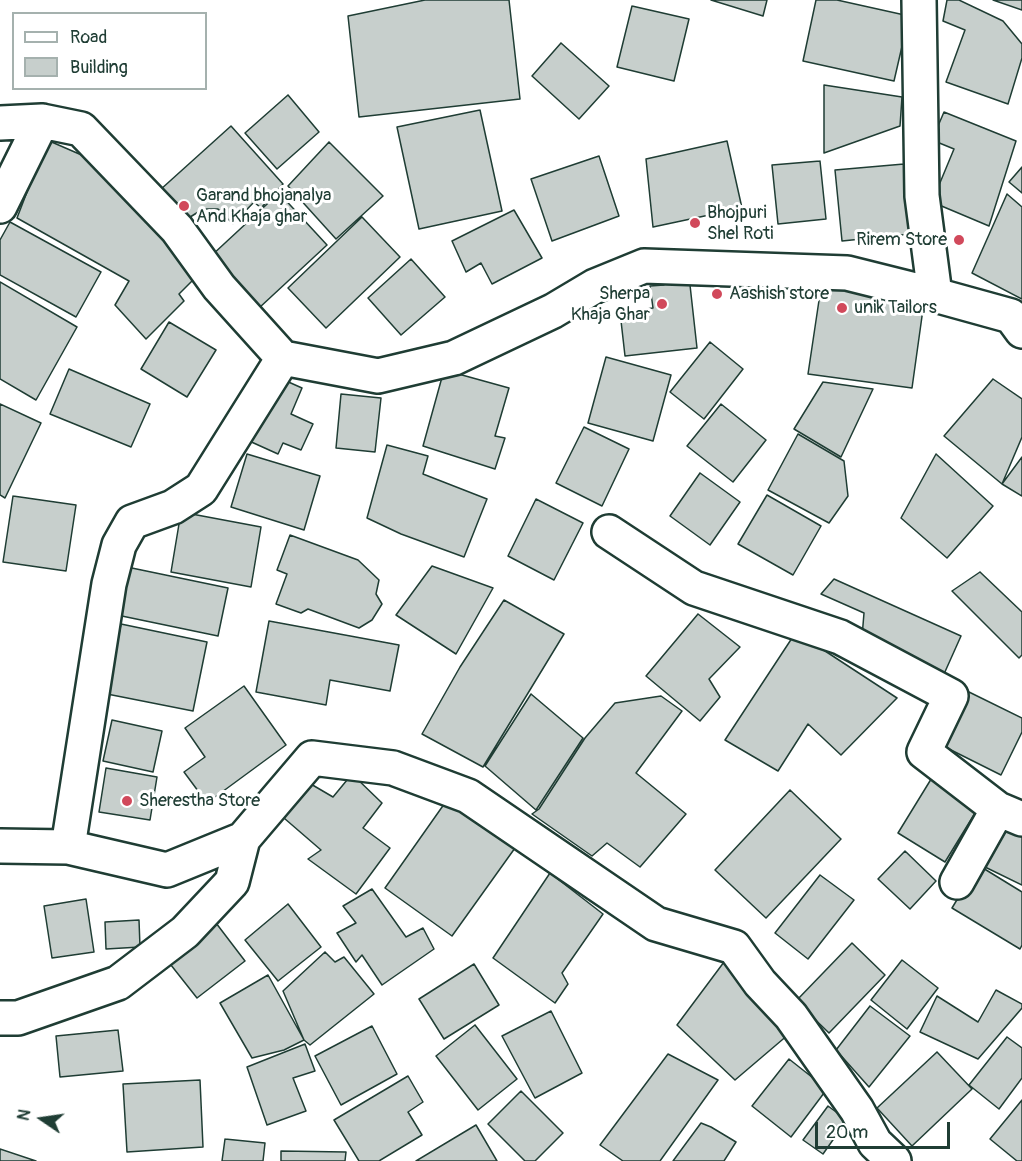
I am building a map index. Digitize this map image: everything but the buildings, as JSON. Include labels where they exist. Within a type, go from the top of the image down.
[{"type":"street","points":[[919,0],[922,196],[935,295]]},
{"type":"street","points":[[0,123],[42,121],[81,129],[177,229],[219,287],[283,358],[378,376],[454,358],[553,311],[595,286],[644,266],[847,273],[1011,316],[1022,331]]},
{"type":"street","points":[[0,206],[42,121]]},
{"type":"street","points":[[68,847],[110,584],[119,545],[132,522],[173,507],[201,489],[283,358]]},
{"type":"street","points":[[609,532],[694,588],[840,637],[951,696],[924,752],[1010,814],[957,882]]},
{"type":"street","points":[[0,1018],[18,1018],[118,983],[185,932],[232,882],[243,839],[312,758],[393,768],[468,796],[656,924],[734,947],[760,983],[791,1016],[857,1110],[875,1143],[894,1161]]},
{"type":"street","points":[[0,846],[68,847],[167,870],[243,839]]},
{"type":"place","name":"Garand bhojanalya And Khaja ghar","points":[[184,206]]},
{"type":"place","name":"Bhojpuri Shel Roti","points":[[695,223]]},
{"type":"place","name":"Rirem Store","points":[[959,240]]},
{"type":"place","name":"Aashish store","points":[[717,294]]},
{"type":"place","name":"Sherpa Khaja Ghar","points":[[662,304]]},
{"type":"place","name":"unik Tailors","points":[[842,308]]},
{"type":"place","name":"Sherestha Store","points":[[127,801]]}]
